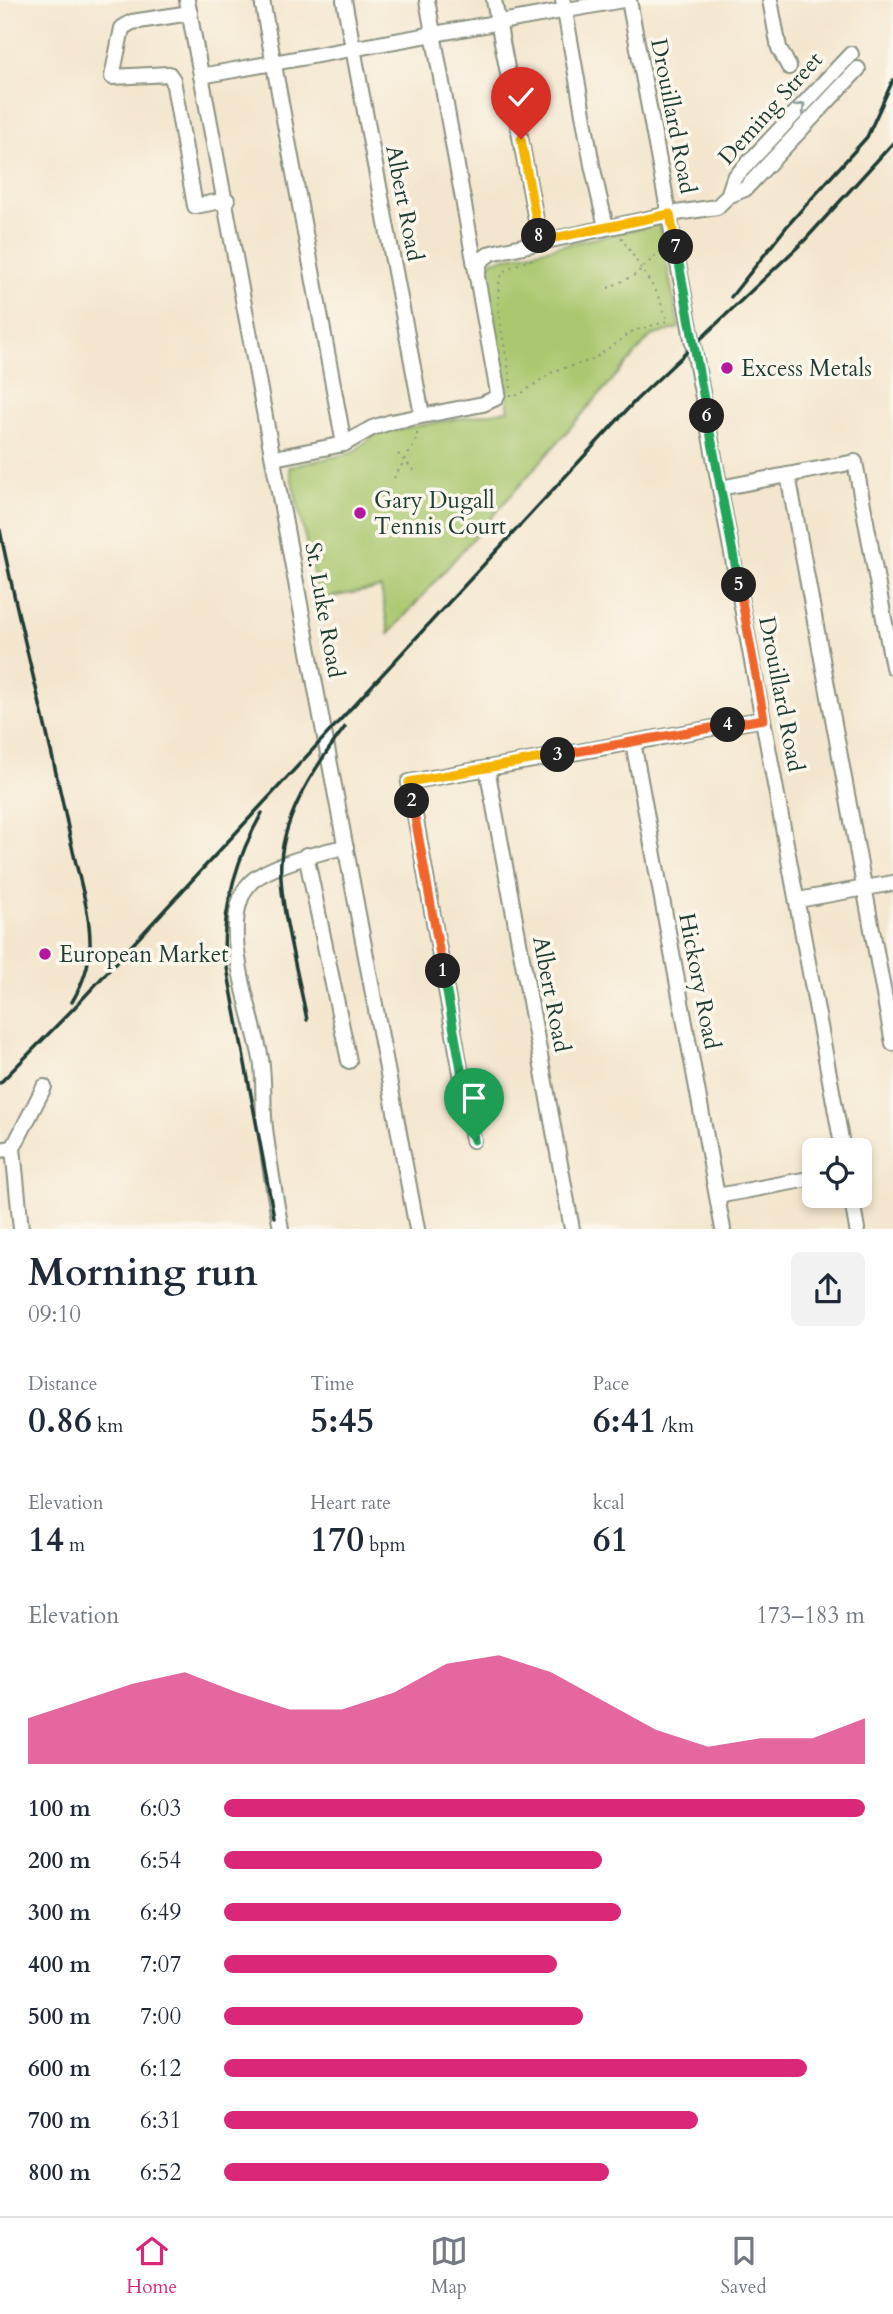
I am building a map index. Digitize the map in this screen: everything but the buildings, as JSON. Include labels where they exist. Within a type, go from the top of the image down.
[{"type":"street","points":[[262,0],[344,444]]},
{"type":"street","name":"Albert Road","points":[[344,0],[422,415]]},
{"type":"street","points":[[274,458],[344,444],[372,428],[422,415],[483,404],[496,398],[498,393],[427,0]]},
{"type":"street","points":[[494,0],[541,247]]},
{"type":"street","points":[[201,76],[498,21],[564,5],[623,0]]},
{"type":"street","name":"Drouillard Road","points":[[629,0],[841,1138]]},
{"type":"street","points":[[770,0],[779,48],[789,67]]},
{"type":"street","points":[[564,5],[613,231]]},
{"type":"street","points":[[188,6],[132,22],[122,28],[112,76],[164,72],[169,74],[173,80],[195,206],[227,200]]},
{"type":"street","name":"St. Luke Road","points":[[188,6],[227,200],[417,1229]]},
{"type":"street","name":"Deming Street","points":[[728,196],[734,178],[851,54]]},
{"type":"street","name":"Deming Street","points":[[478,272],[480,261],[491,253],[541,247],[613,231],[670,214],[717,207],[728,196],[745,189],[858,69]]},
{"type":"street","points":[[720,488],[855,462],[893,667]]},
{"type":"street","points":[[788,475],[893,1043]]},
{"type":"street","points":[[474,1140],[409,782],[764,719]]},
{"type":"street","name":"Hickory Road","points":[[633,742],[723,1229]]},
{"type":"street","name":"Albert Road","points":[[487,768],[572,1229]]},
{"type":"street","points":[[281,1229],[265,1130],[261,1061],[243,991],[235,932],[238,909],[251,882],[306,855],[346,847]]},
{"type":"street","points":[[306,855],[349,1061]]},
{"type":"street","points":[[798,900],[893,883]]},
{"type":"street","points":[[21,1229],[6,1149],[44,1087]]},
{"type":"street","points":[[717,1196],[802,1180]]},
{"type":"street","points":[[853,1208],[857,1229]]},
{"type":"path","points":[[613,231],[631,249],[640,271],[657,293],[668,321]]},
{"type":"path","points":[[541,247],[506,270],[500,279],[497,299],[511,372],[511,396],[519,395],[554,371],[592,360],[633,331],[677,321]]},
{"type":"path","points":[[608,288],[640,271],[664,248]]},
{"type":"path","points":[[394,478],[415,443],[422,415]]},
{"type":"path","points":[[398,454],[415,471]]},
{"type":"green space","points":[[659,224],[679,328],[651,336],[389,634],[381,588],[319,599],[289,467],[352,453],[377,433],[509,410],[485,273],[491,261]]},
{"type":"railway","points":[[731,297],[788,225],[867,137],[893,80]]},
{"type":"railway","points":[[0,1083],[74,1008],[636,400],[804,241],[893,143]]},
{"type":"railway","points":[[0,530],[84,894],[90,947],[82,982],[72,1002]]},
{"type":"railway","points":[[307,1020],[283,897],[283,843],[295,807],[313,773],[345,727]]},
{"type":"railway","points":[[262,813],[253,829],[234,880],[224,952],[274,1217]]},
{"type":"place","name":"Excess Metals","points":[[727,368]]},
{"type":"place","name":"Gary Dugall Tennis Court","points":[[360,513]]},
{"type":"place","name":"European Market","points":[[45,954]]},
{"type":"route","points":[[474,1140],[409,782],[764,719],[670,214],[540,241],[521,139]]}]
